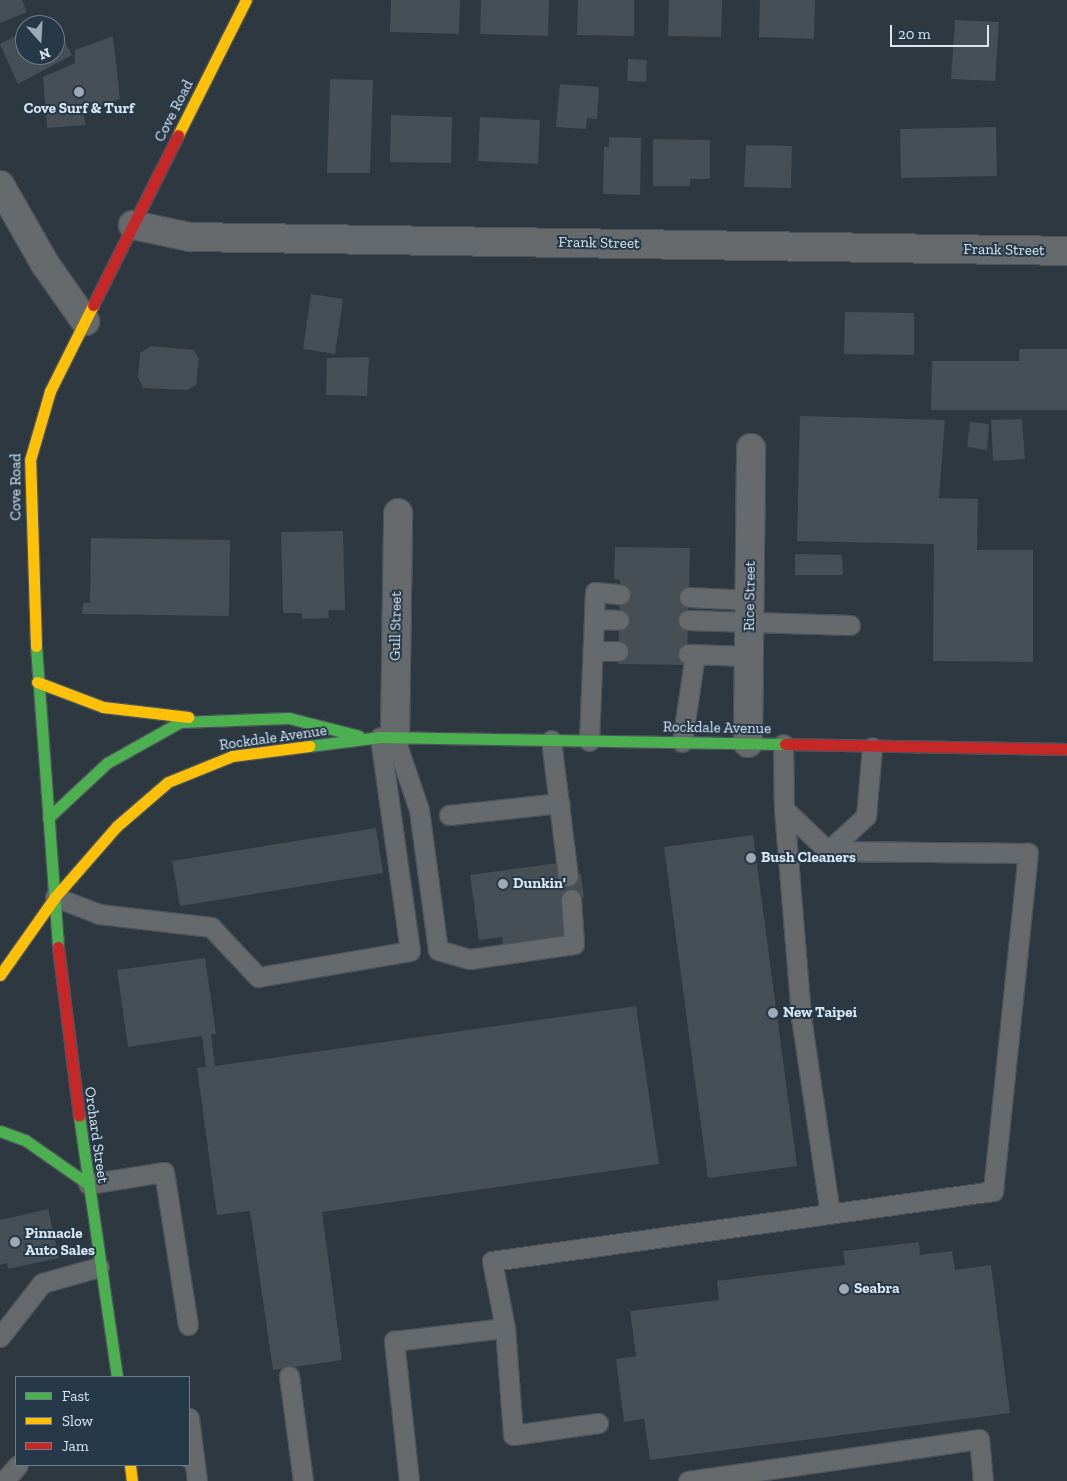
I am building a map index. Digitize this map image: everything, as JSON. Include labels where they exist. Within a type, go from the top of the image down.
[{"type":"main road","name":"Cove Road","points":[[55,897],[37,682],[31,446],[50,391],[246,0]]},
{"type":"main road","points":[[37,682],[103,707],[204,718]]},
{"type":"main road","name":"Rockdale Avenue","points":[[48,818],[92,775],[134,745],[180,722],[204,718],[289,718],[381,738]]},
{"type":"main road","name":"Rockdale Avenue","points":[[55,897],[117,826],[189,771],[232,756],[290,752],[381,738],[1067,749]]},
{"type":"main road","points":[[0,975],[55,897]]},
{"type":"main road","name":"Orchard Street","points":[[55,897],[61,987],[99,1267],[117,1376]]},
{"type":"main road","points":[[0,1131],[25,1140],[88,1184]]},
{"type":"main road","points":[[130,1466],[132,1481]]},
{"type":"street","points":[[0,185],[45,264],[85,321]]},
{"type":"street","name":"Frank Street","points":[[133,225],[190,237],[1067,251]]},
{"type":"street","name":"Rice Street","points":[[748,744],[751,448]]},
{"type":"street","name":"Gull Street","points":[[381,738],[398,513]]},
{"type":"lane","points":[[588,741],[595,592],[620,594]]},
{"type":"lane","points":[[689,597],[750,611],[850,625]]},
{"type":"lane","points":[[688,620],[750,611]]},
{"type":"lane","points":[[594,619],[619,620]]},
{"type":"lane","points":[[593,651],[618,651]]},
{"type":"lane","points":[[682,742],[691,654],[749,656]]},
{"type":"lane","points":[[55,897],[99,914],[211,927],[258,977],[410,951],[381,738]]},
{"type":"lane","points":[[381,738],[419,810],[438,950],[470,959],[574,944],[571,899]]},
{"type":"lane","points":[[551,740],[568,876]]},
{"type":"lane","points":[[783,744],[784,809],[801,1017],[830,1214]]},
{"type":"lane","points":[[828,851],[866,816],[872,747]]},
{"type":"lane","points":[[449,815],[559,804]]},
{"type":"lane","points":[[598,1423],[514,1435],[505,1328],[492,1261],[994,1191],[1028,853],[828,851],[784,809]]},
{"type":"lane","points":[[88,1184],[164,1172],[188,1325]]},
{"type":"lane","points":[[0,1338],[42,1283],[99,1267]]},
{"type":"lane","points":[[410,1481],[394,1342],[505,1328]]},
{"type":"lane","points":[[289,1376],[303,1481]]},
{"type":"lane","points":[[190,1438],[191,1458],[197,1481]]},
{"type":"lane","points":[[688,1481],[979,1440],[983,1481]]},
{"type":"lane","points":[[4,1481],[17,1466]]},
{"type":"building","points":[[0,0],[22,0],[27,12],[15,15],[15,17],[0,23]]},
{"type":"building","points":[[391,0],[460,0],[459,34],[390,32]]},
{"type":"building","points":[[481,0],[549,0],[548,36],[480,34]]},
{"type":"building","points":[[578,0],[634,0],[634,36],[577,35]]},
{"type":"building","points":[[669,0],[722,0],[721,37],[668,36]]},
{"type":"building","points":[[760,0],[815,0],[814,39],[759,37]]},
{"type":"building","points":[[955,20],[999,22],[995,81],[951,79]]},
{"type":"building","points":[[15,36],[15,65],[53,65],[18,84],[0,44]]},
{"type":"building","points":[[113,36],[120,99],[83,113],[86,125],[47,128],[43,77],[75,63],[75,50]]},
{"type":"building","points":[[65,42],[72,55],[65,59]]},
{"type":"building","points":[[628,59],[647,60],[646,82],[627,81]]},
{"type":"building","points":[[330,79],[373,80],[370,173],[327,173]]},
{"type":"building","points":[[560,84],[599,87],[597,119],[587,118],[586,129],[556,127]]},
{"type":"building","points":[[391,115],[452,117],[451,163],[390,162]]},
{"type":"building","points":[[480,117],[540,120],[538,164],[478,161]]},
{"type":"building","points":[[996,127],[997,176],[901,178],[900,129]]},
{"type":"building","points":[[609,137],[641,138],[640,195],[603,194],[604,147],[609,147]]},
{"type":"building","points":[[653,139],[710,140],[710,179],[690,179],[690,186],[653,186]]},
{"type":"building","points":[[746,145],[792,146],[791,188],[744,187]]},
{"type":"building","points":[[311,294],[343,299],[335,354],[303,349]]},
{"type":"building","points":[[845,312],[914,313],[914,355],[844,354]]},
{"type":"building","points":[[151,346],[194,350],[199,359],[196,385],[187,390],[143,388],[138,377],[140,353]]},
{"type":"building","points":[[1019,349],[1067,349],[1067,410],[931,410],[932,361],[1019,361]]},
{"type":"building","points":[[369,357],[367,396],[326,395],[327,358]]},
{"type":"building","points":[[800,416],[945,420],[939,498],[978,499],[977,550],[1033,550],[1033,662],[933,661],[934,544],[797,541]]},
{"type":"building","points":[[1022,419],[1025,459],[993,461],[991,420]]},
{"type":"building","points":[[970,422],[989,424],[987,450],[967,447]]},
{"type":"building","points":[[343,531],[345,610],[328,610],[329,618],[302,619],[302,613],[283,613],[281,532]]},
{"type":"building","points":[[91,538],[230,540],[229,616],[82,614],[83,603],[90,603]]},
{"type":"building","points":[[615,547],[690,548],[687,665],[618,664],[620,580],[614,579]]},
{"type":"building","points":[[795,554],[842,555],[843,575],[795,575]]},
{"type":"building","points":[[376,828],[383,873],[180,906],[172,861]]},
{"type":"building","points":[[753,835],[797,1166],[708,1178],[664,847]]},
{"type":"building","points":[[558,863],[560,877],[581,874],[584,898],[562,901],[567,939],[503,948],[502,937],[479,940],[470,875]]},
{"type":"building","points":[[205,958],[216,1034],[211,1034],[215,1066],[636,1006],[659,1164],[322,1212],[342,1360],[273,1370],[250,1211],[217,1215],[197,1068],[206,1067],[202,1036],[128,1047],[117,970]]},
{"type":"building","points":[[48,1209],[59,1258],[8,1269],[7,1263],[0,1265],[0,1220]]},
{"type":"building","points":[[919,1242],[920,1255],[952,1251],[955,1270],[991,1265],[1010,1413],[650,1460],[644,1419],[624,1422],[616,1359],[636,1356],[630,1311],[719,1300],[717,1281],[845,1265],[843,1251]]},
{"type":"traffic: fast","points":[[36,646],[58,947]]},
{"type":"traffic: fast","points":[[48,818],[107,763],[180,722],[289,718],[359,736]]},
{"type":"traffic: fast","points":[[309,746],[380,737],[785,744]]},
{"type":"traffic: fast","points":[[79,1116],[117,1376]]},
{"type":"traffic: fast","points":[[0,1131],[25,1140],[88,1184]]},
{"type":"traffic: slow","points":[[178,135],[246,0]]},
{"type":"traffic: slow","points":[[36,646],[30,460],[50,391],[93,305]]},
{"type":"traffic: slow","points":[[37,682],[103,707],[188,717]]},
{"type":"traffic: slow","points":[[0,975],[55,897],[117,826],[168,782],[232,756],[309,746]]},
{"type":"traffic: slow","points":[[130,1466],[132,1481]]},
{"type":"traffic: jam","points":[[93,305],[178,135]]},
{"type":"traffic: jam","points":[[785,744],[1067,749]]},
{"type":"traffic: jam","points":[[58,947],[79,1116]]},
{"type":"place","name":"Cove Surf & Turf","points":[[79,92]]},
{"type":"place","name":"Bush Cleaners","points":[[751,858]]},
{"type":"place","name":"Dunkin'","points":[[503,884]]},
{"type":"place","name":"New Taipei","points":[[773,1013]]},
{"type":"place","name":"Pinnacle Auto Sales","points":[[15,1242]]},
{"type":"place","name":"Seabra","points":[[844,1289]]}]
